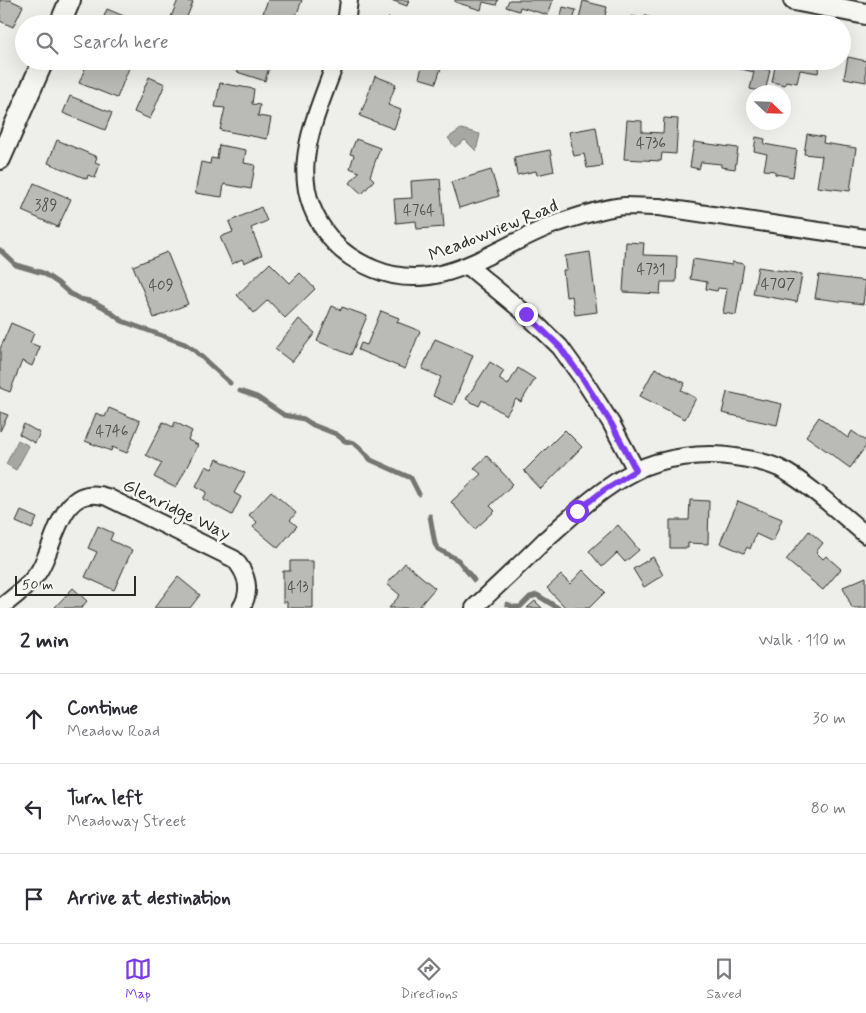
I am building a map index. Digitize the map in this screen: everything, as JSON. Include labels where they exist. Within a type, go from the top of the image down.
[{"type":"street","points":[[64,15],[70,0]]},
{"type":"street","points":[[347,15],[349,0]]},
{"type":"street","points":[[794,0],[866,14]]},
{"type":"street","points":[[0,159],[39,70]]},
{"type":"street","name":"Meadowview Road","points":[[333,70],[311,130],[306,151],[305,173],[308,195],[324,231],[339,248],[358,262],[379,271],[407,278],[446,274],[468,266],[518,240],[556,224],[624,206],[659,207],[866,238]]},
{"type":"street","points":[[468,266],[526,314],[560,347],[611,423],[636,470]]},
{"type":"street","points":[[474,608],[577,511],[604,490],[636,470],[667,460],[710,454],[754,460],[778,468],[797,479],[866,535]]},
{"type":"street","name":"Glenridge Way","points":[[0,608],[38,574],[68,507],[77,498],[95,494],[107,497],[228,555],[238,564],[245,576],[248,590],[241,608]]},
{"type":"shaded area","points":[[461,129],[480,134],[476,151],[465,140],[455,147],[448,138]]},
{"type":"shaded area","points":[[18,440],[29,446],[16,470],[6,464]]},
{"type":"building","points":[[0,0],[10,0],[23,6],[19,15],[15,15],[13,27],[0,21]]},
{"type":"building","points":[[178,0],[193,2],[188,15],[172,15]]},
{"type":"building","points":[[268,0],[302,0],[296,15],[268,15],[263,13]]},
{"type":"building","points":[[391,0],[409,0],[407,6]]},
{"type":"building","points":[[455,0],[498,0],[496,5],[483,2],[481,10],[455,2]]},
{"type":"building","points":[[509,0],[553,0],[548,15],[520,7],[519,11],[506,7]]},
{"type":"building","points":[[583,1],[607,7],[605,15],[580,15]]},
{"type":"building","points":[[563,7],[576,10],[575,15],[561,15]]},
{"type":"building","points":[[107,9],[121,15],[105,15]]},
{"type":"building","points":[[851,58],[866,61],[866,82],[844,78],[846,70],[851,70]]},
{"type":"building","points":[[84,70],[128,70],[117,98],[79,83]]},
{"type":"building","points":[[238,70],[268,70],[265,81],[237,72]]},
{"type":"building","points":[[421,70],[440,70],[436,83],[419,78]]},
{"type":"building","points":[[746,70],[770,70],[767,85],[751,85],[754,72]]},
{"type":"building","points":[[774,70],[800,70],[797,83],[786,81],[785,85],[772,82]]},
{"type":"building","points":[[800,70],[818,70],[818,73]]},
{"type":"building","points":[[375,76],[396,84],[388,105],[401,110],[394,129],[360,116]]},
{"type":"building","points":[[149,77],[165,84],[150,119],[134,112]]},
{"type":"building","points":[[220,83],[254,89],[252,104],[260,105],[258,116],[271,118],[267,139],[220,130],[225,108],[215,107]]},
{"type":"building","points":[[70,96],[112,113],[105,130],[63,113]]},
{"type":"building","points":[[664,118],[678,119],[676,154],[662,153],[661,161],[624,159],[627,120],[642,121],[642,132],[663,133]]},
{"type":"building","points":[[596,127],[602,166],[587,168],[584,154],[574,156],[569,132]]},
{"type":"building","points":[[807,134],[824,137],[823,143],[856,148],[850,191],[817,187],[822,156],[804,154]]},
{"type":"building","points":[[756,137],[765,139],[764,144],[797,150],[793,177],[775,174],[775,171],[764,170],[767,154],[754,151]]},
{"type":"building","points":[[356,139],[380,148],[370,176],[374,180],[362,194],[350,183],[359,172],[350,168],[354,155],[350,154]]},
{"type":"building","points":[[57,140],[97,157],[95,162],[100,164],[95,178],[88,175],[87,179],[48,163]]},
{"type":"building","points":[[694,142],[738,148],[735,169],[721,167],[721,164],[701,162],[699,169],[690,167]]},
{"type":"building","points":[[219,145],[246,150],[244,163],[255,165],[251,189],[224,184],[222,197],[195,193],[201,162],[210,164],[211,158],[217,159]]},
{"type":"building","points":[[550,150],[554,171],[537,175],[536,171],[517,175],[514,157]]},
{"type":"building","points":[[491,170],[499,196],[459,208],[451,182]]},
{"type":"building","points":[[440,179],[444,227],[417,229],[416,221],[396,223],[394,199],[412,198],[411,181]]},
{"type":"building","points":[[34,183],[71,199],[58,227],[22,211]]},
{"type":"building","points":[[261,207],[267,221],[251,228],[262,255],[244,263],[242,259],[232,264],[220,237],[233,232],[229,222]]},
{"type":"building","points":[[626,242],[644,243],[643,255],[677,256],[676,282],[661,282],[660,294],[623,292]]},
{"type":"building","points":[[167,252],[188,304],[154,318],[133,266]]},
{"type":"building","points":[[590,252],[597,312],[575,315],[572,296],[566,297],[563,270],[567,270],[565,256]]},
{"type":"building","points":[[693,259],[732,265],[732,262],[744,264],[736,315],[723,313],[727,289],[718,288],[717,291],[706,289],[707,282],[690,279]]},
{"type":"building","points":[[270,263],[290,283],[300,273],[315,289],[285,318],[268,300],[254,313],[237,295]]},
{"type":"building","points":[[758,267],[802,274],[797,302],[753,294]]},
{"type":"building","points":[[819,275],[866,281],[863,304],[815,298]]},
{"type":"building","points":[[332,306],[341,310],[342,307],[367,316],[351,355],[317,341]]},
{"type":"building","points":[[381,311],[399,318],[397,322],[420,331],[405,369],[358,350],[361,343],[367,345]]},
{"type":"building","points":[[299,319],[315,333],[292,362],[275,349]]},
{"type":"building","points":[[11,323],[34,333],[30,343],[40,347],[32,366],[22,361],[10,392],[0,388],[0,349]]},
{"type":"building","points":[[435,339],[473,355],[453,405],[433,396],[441,377],[422,369]]},
{"type":"building","points":[[490,362],[504,371],[499,379],[508,385],[518,368],[535,379],[521,402],[516,399],[506,415],[482,400],[479,406],[466,399]]},
{"type":"building","points":[[655,368],[685,383],[681,390],[696,398],[685,419],[640,396]]},
{"type":"building","points":[[727,392],[782,404],[777,425],[722,413]]},
{"type":"building","points":[[109,408],[140,421],[127,453],[112,447],[111,451],[85,441],[96,413],[105,417]]},
{"type":"building","points":[[0,412],[8,415],[0,431]]},
{"type":"building","points":[[819,417],[848,438],[852,431],[866,441],[866,446],[850,468],[806,436]]},
{"type":"building","points":[[163,422],[173,427],[175,422],[192,431],[188,440],[198,445],[176,488],[154,477],[162,463],[146,455]]},
{"type":"building","points":[[24,424],[40,433],[35,443],[19,434]]},
{"type":"building","points":[[565,430],[582,447],[541,489],[524,471]]},
{"type":"building","points":[[487,456],[513,484],[490,506],[495,511],[475,529],[451,502],[481,474],[474,468]]},
{"type":"building","points":[[217,459],[245,473],[234,493],[241,497],[232,515],[203,499],[207,492],[196,486],[206,466],[212,469]]},
{"type":"building","points":[[271,491],[296,513],[290,520],[297,526],[278,548],[253,527],[257,522],[249,515]]},
{"type":"building","points":[[690,500],[709,501],[708,544],[688,543],[688,548],[670,548],[670,520],[689,520]]},
{"type":"building","points":[[738,501],[782,519],[773,542],[756,534],[750,549],[747,547],[744,553],[720,543]]},
{"type":"building","points":[[21,511],[37,518],[32,529],[16,522]]},
{"type":"building","points":[[618,525],[639,550],[625,562],[617,553],[602,567],[589,551]]},
{"type":"building","points":[[98,526],[113,533],[110,540],[132,550],[114,590],[85,577],[97,552],[88,548]]},
{"type":"building","points":[[809,531],[823,543],[816,552],[823,559],[826,556],[841,569],[823,590],[786,560]]},
{"type":"building","points":[[653,557],[663,575],[644,587],[633,569]]},
{"type":"building","points":[[290,561],[313,561],[313,608],[287,608],[287,602],[283,602],[283,571],[290,571]]},
{"type":"building","points":[[405,563],[435,588],[418,608],[389,608],[400,595],[387,584]]},
{"type":"building","points":[[583,570],[605,592],[589,608],[566,608],[547,588],[561,575],[570,584]]},
{"type":"building","points":[[178,577],[200,595],[190,608],[154,608]]},
{"type":"building","points":[[866,577],[866,608],[852,608],[843,587]]},
{"type":"building","points":[[73,588],[87,601],[83,608],[56,608],[55,607]]},
{"type":"building","points":[[535,601],[542,608],[527,608]]},
{"type":"waterway","points":[[0,250],[16,265],[43,273],[69,293],[80,299],[94,302],[122,321],[185,344],[230,383]]},
{"type":"waterway","points":[[240,391],[257,397],[284,415],[304,419],[313,425],[336,434],[345,441],[354,443],[371,460],[411,478],[419,494]]},
{"type":"waterway","points":[[430,516],[435,544],[438,549],[458,560],[474,580]]},
{"type":"waterway","points":[[507,604],[513,607],[520,607],[530,597],[537,595],[558,608]]},
{"type":"route","points":[[526,314],[560,347],[583,379],[611,423],[636,470],[604,490],[577,511]]}]
